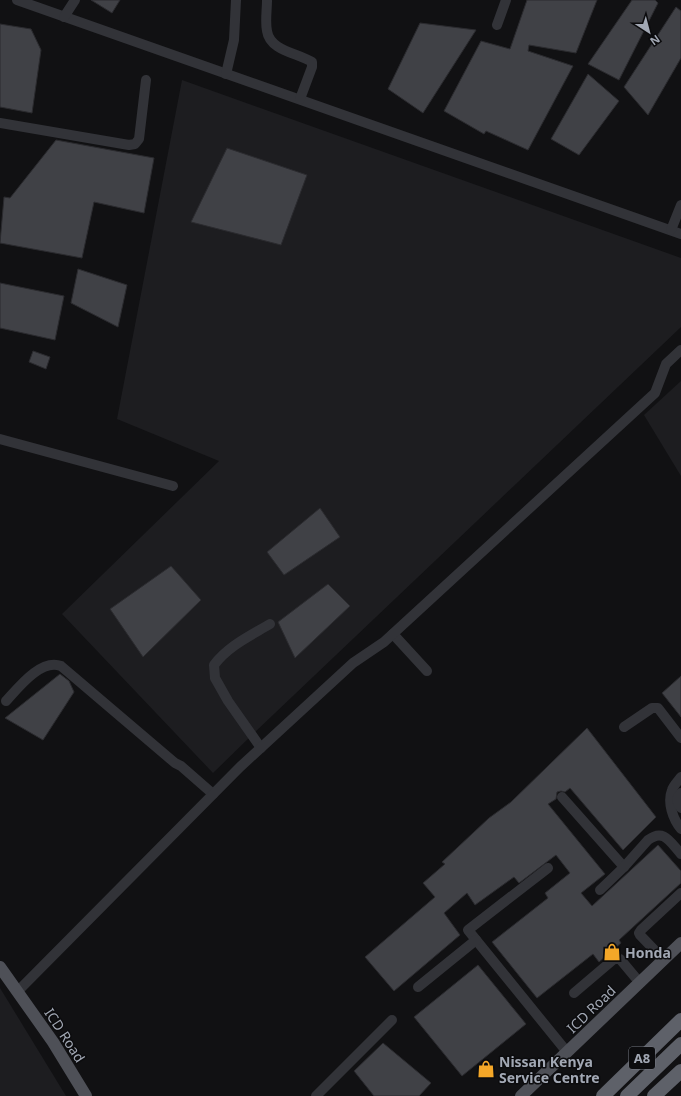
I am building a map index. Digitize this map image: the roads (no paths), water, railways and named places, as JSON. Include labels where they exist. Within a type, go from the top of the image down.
[{"type":"highway","name":"A8","points":[[603,1096],[681,1020]]},
{"type":"highway","points":[[627,1096],[677,1048]]},
{"type":"highway","points":[[654,1096],[681,1071]]},
{"type":"main road","name":"ICD Road","points":[[521,1096],[681,943]]},
{"type":"main road","name":"ICD Road","points":[[0,963],[17,992]]},
{"type":"main road","name":"ICD Road","points":[[0,967],[53,1042],[86,1096]]},
{"type":"lane","points":[[17,0],[676,232],[681,205]]},
{"type":"lane","points":[[64,17],[75,0]]},
{"type":"lane","points":[[226,74],[234,40],[236,0]]},
{"type":"lane","points":[[267,0],[267,31],[269,37],[279,47],[312,62],[312,67],[300,99]]},
{"type":"lane","points":[[497,25],[506,0]]},
{"type":"lane","points":[[0,123],[129,145],[135,144],[139,140],[146,80]]},
{"type":"lane","points":[[17,992],[213,794],[261,748],[354,663],[393,634],[655,392],[666,364],[679,354]]},
{"type":"lane","points":[[0,439],[173,486]]},
{"type":"lane","points":[[261,748],[228,701],[216,678],[214,665],[222,655],[242,640],[270,624]]},
{"type":"lane","points":[[393,634],[427,671]]},
{"type":"lane","points":[[6,701],[34,673],[44,666],[61,666],[213,794]]},
{"type":"lane","points":[[624,727],[652,708],[658,708],[681,738]]},
{"type":"lane","points":[[681,778],[673,788],[670,797],[672,813],[681,829]]},
{"type":"lane","points":[[681,793],[678,798],[678,803],[681,808]]},
{"type":"lane","points":[[562,797],[624,867]]},
{"type":"lane","points":[[600,890],[624,867],[648,840],[657,835],[666,837],[681,854]]},
{"type":"lane","points":[[548,868],[468,930],[567,1052]]},
{"type":"lane","points":[[664,960],[639,933],[681,893]]},
{"type":"lane","points":[[418,987],[476,940]]},
{"type":"lane","points":[[574,993],[617,958],[620,959],[640,983]]},
{"type":"lane","points":[[316,1096],[392,1020]]},
{"type":"place","name":"Honda","points":[[612,952]]},
{"type":"place","name":"Nissan Kenya Service Centre","points":[[486,1069]]}]
